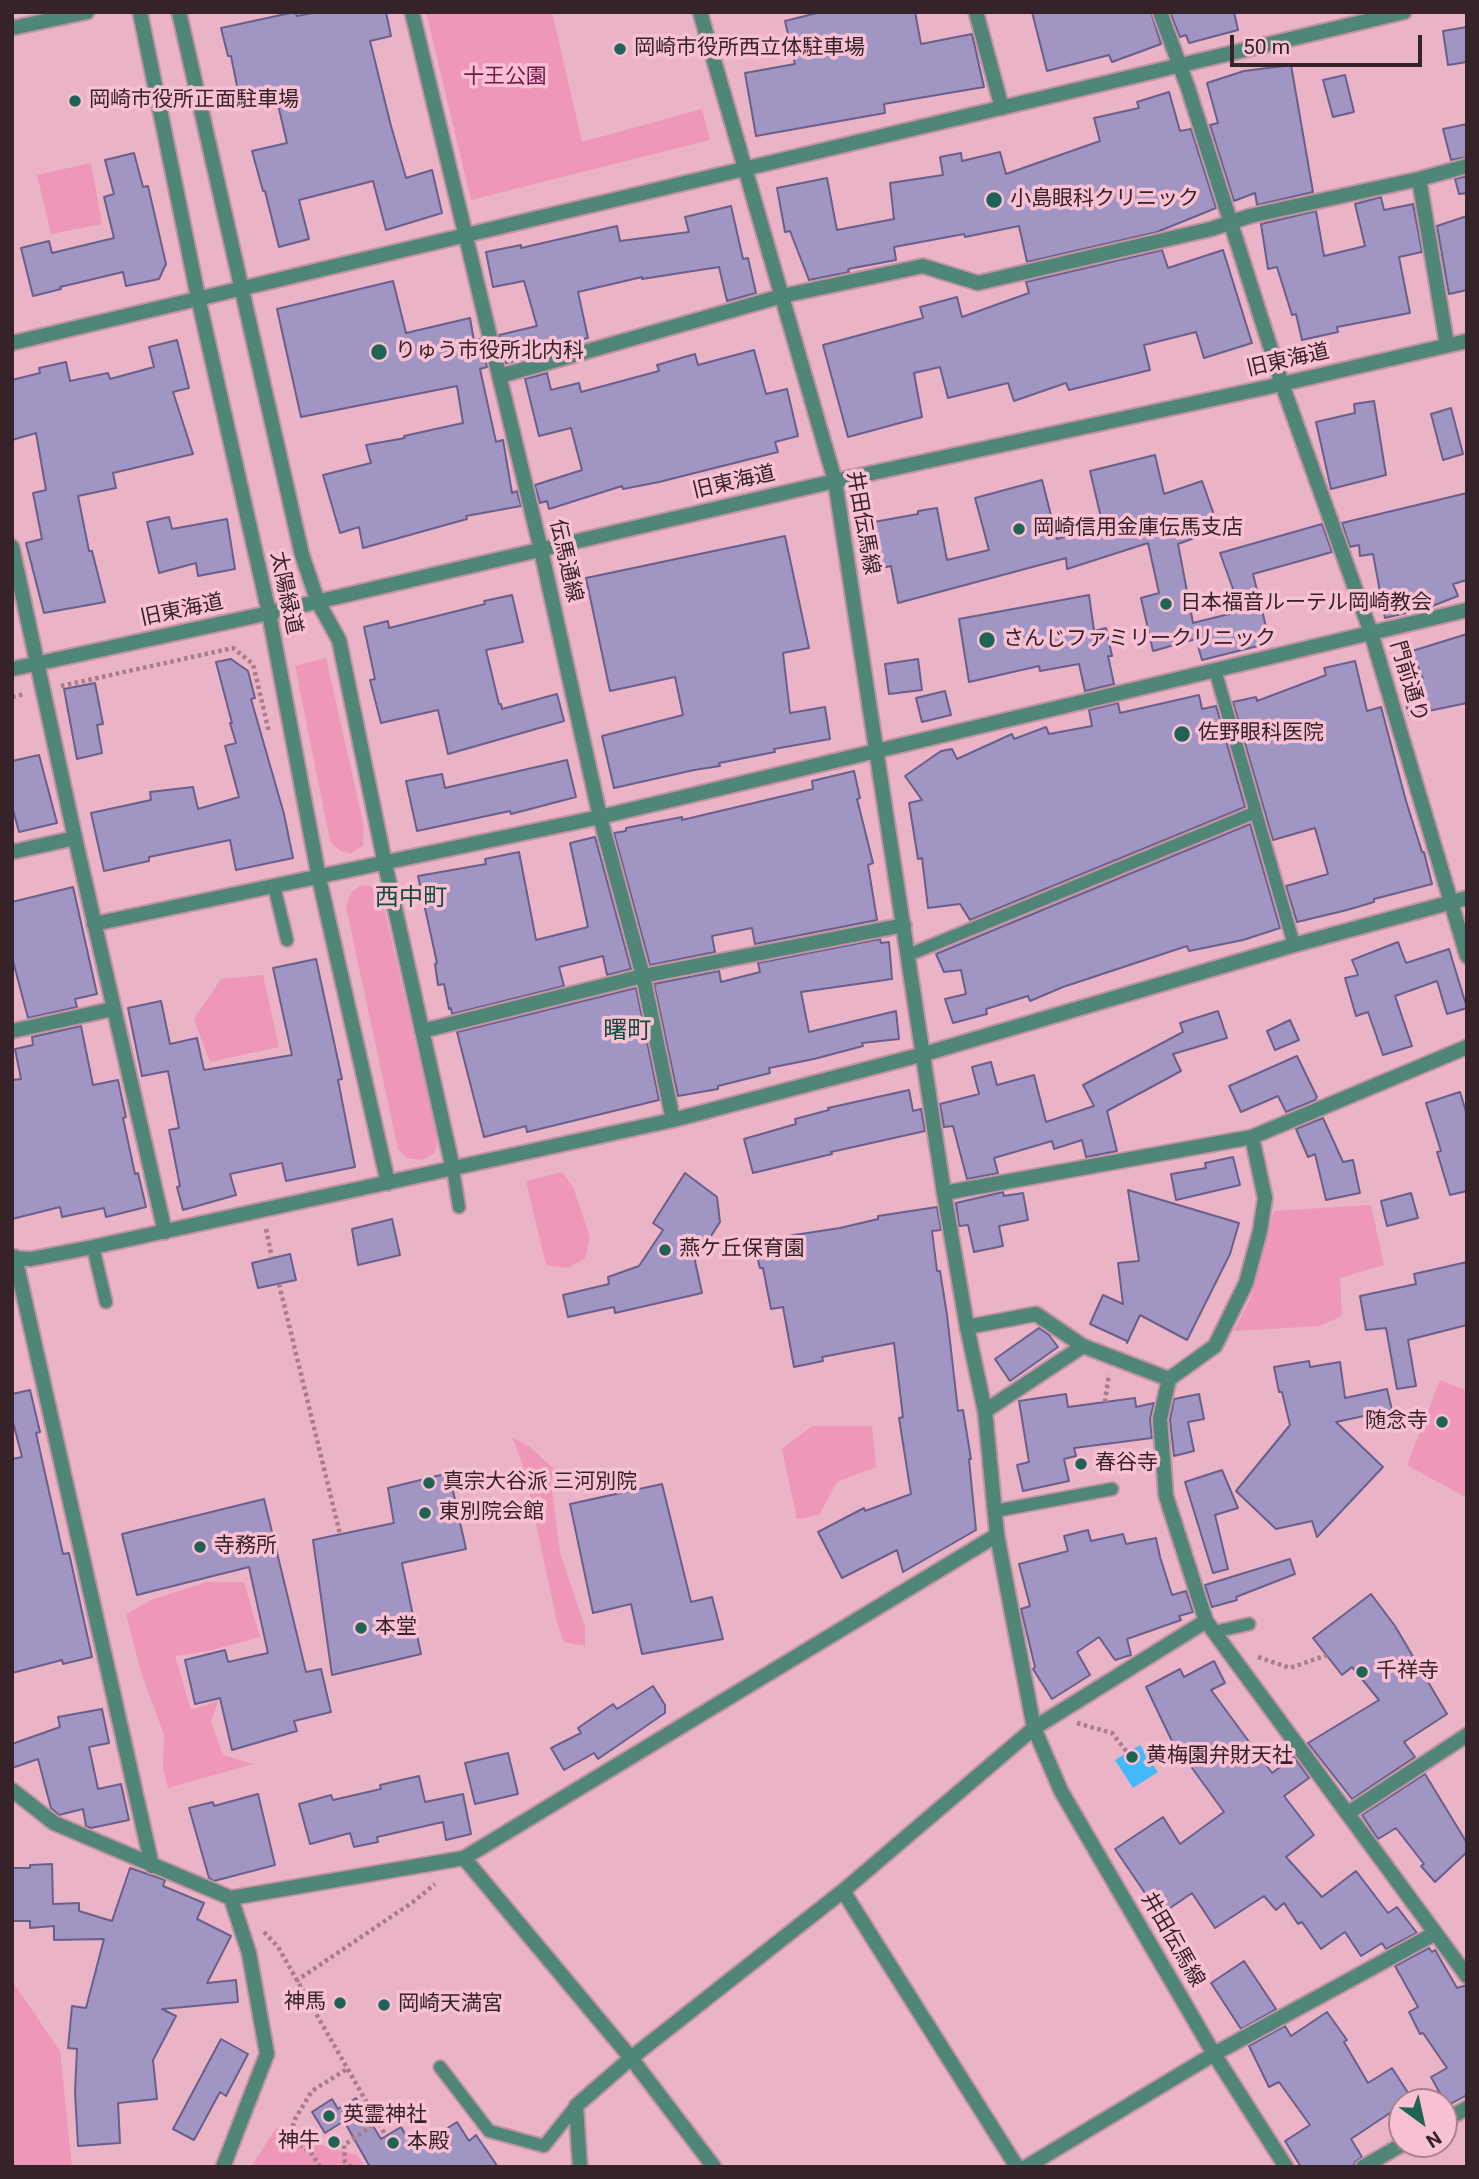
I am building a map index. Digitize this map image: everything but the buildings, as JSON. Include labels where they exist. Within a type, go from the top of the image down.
[{"type":"street","points":[[12,28],[87,12]]},
{"type":"street","name":"太陽緑道","points":[[140,12],[198,297],[269,613],[319,878],[388,1183]]},
{"type":"street","name":"太陽緑道","points":[[179,12],[302,555],[318,602],[339,640],[385,864],[453,1169]]},
{"type":"street","name":"伝馬通線","points":[[412,12],[541,550],[600,817],[643,976],[673,1120]]},
{"type":"street","name":"井田伝馬線","points":[[699,12],[835,481],[944,1193],[967,1327],[985,1411],[997,1535],[1034,1728],[1061,1791],[1214,2054],[1286,2167]]},
{"type":"street","points":[[976,12],[1002,108]]},
{"type":"street","name":"門前通り","points":[[1160,12],[1188,88],[1282,384],[1371,633],[1460,900],[1467,956]]},
{"type":"street","points":[[12,342],[1404,12]]},
{"type":"street","points":[[500,376],[782,296],[923,265],[978,283],[1467,166]]},
{"type":"street","points":[[1419,179],[1447,345]]},
{"type":"street","name":"旧東海道","points":[[12,669],[318,602],[835,481],[1467,341]]},
{"type":"street","points":[[12,547],[113,1009],[165,1231]]},
{"type":"street","points":[[94,924],[600,817],[1467,611]]},
{"type":"street","points":[[12,852],[75,838]]},
{"type":"street","points":[[152,1866],[14,1258],[31,1259],[93,1247],[673,1120],[924,1054],[1294,945],[1460,900]]},
{"type":"street","points":[[422,1031],[643,976],[904,925]]},
{"type":"street","points":[[12,1031],[113,1009]]},
{"type":"street","points":[[944,1193],[1252,1137],[1467,1047]]},
{"type":"street","points":[[1252,1137],[1265,1198],[1260,1231],[1246,1283],[1215,1346],[1169,1378],[1160,1419],[1166,1496],[1210,1627],[1467,1976]]},
{"type":"street","points":[[967,1327],[1036,1314],[1083,1346],[1169,1378]]},
{"type":"street","points":[[985,1411],[1083,1346]]},
{"type":"street","points":[[12,1790],[54,1823],[231,1898],[464,1858],[997,1535]]},
{"type":"street","points":[[580,2167],[576,2106],[631,2058],[843,1891],[1034,1728],[1210,1627]]},
{"type":"street","points":[[1348,1813],[1467,1735]]},
{"type":"street","points":[[464,1858],[631,2058],[714,2167]]},
{"type":"street","points":[[843,1891],[1017,2167]]},
{"type":"street","points":[[223,2167],[267,2054],[249,1953],[231,1898]]},
{"type":"street","points":[[1026,2167],[1214,2054],[1434,1934]]},
{"type":"street","points":[[1363,2167],[1388,2153]]},
{"type":"lane","points":[[1215,670],[1294,945]]},
{"type":"lane","points":[[908,956],[1256,812]]},
{"type":"lane","points":[[274,886],[287,940]]},
{"type":"lane","points":[[453,1169],[459,1207]]},
{"type":"lane","points":[[93,1247],[106,1302]]},
{"type":"lane","points":[[995,1511],[1112,1489]]},
{"type":"lane","points":[[1210,1627],[1249,1624]]},
{"type":"lane","points":[[440,2067],[489,2131],[544,2146],[576,2106]]},
{"type":"path","points":[[12,697],[233,648],[253,664],[272,744]]},
{"type":"path","points":[[262,1211],[272,1258]]},
{"type":"path","points":[[279,1284],[340,1534]]},
{"type":"path","points":[[1278,1664],[1290,1668],[1327,1655]]},
{"type":"path","points":[[1066,1708],[1076,1722],[1112,1733],[1134,1761]]},
{"type":"path","points":[[296,1981],[413,1902],[435,1884]]},
{"type":"path","points":[[278,1947],[386,2136]]},
{"type":"path","points":[[320,2167],[310,2151],[289,2139],[295,2119],[312,2091],[347,2069]]},
{"type":"path","points":[[351,2167],[345,2162],[344,2145],[378,2122]]},
{"type":"green space","name":"十王公園","points":[[426,12],[552,12],[582,142],[702,109],[710,140],[471,200]]},
{"type":"green space","points":[[91,163],[102,224],[51,234],[37,175]]},
{"type":"green space","points":[[326,658],[364,827],[363,846],[350,854],[339,850],[330,841],[295,666]]},
{"type":"green space","points":[[361,885],[374,887],[382,899],[438,1139],[434,1154],[421,1160],[407,1158],[398,1149],[346,907],[351,893]]},
{"type":"green space","points":[[263,975],[279,1047],[210,1062],[194,1019],[221,979]]},
{"type":"green space","points":[[562,1172],[573,1187],[590,1237],[585,1259],[567,1268],[546,1265],[526,1181]]},
{"type":"green space","points":[[1371,1205],[1384,1265],[1340,1278],[1342,1316],[1320,1326],[1234,1331],[1252,1295],[1274,1211]]},
{"type":"green space","points":[[1440,1380],[1467,1391],[1467,1498],[1407,1465]]},
{"type":"green space","points":[[812,1426],[872,1426],[876,1467],[837,1482],[819,1515],[797,1519],[782,1449]]},
{"type":"green space","points":[[512,1437],[530,1447],[555,1470],[551,1482],[560,1553],[585,1627],[585,1646],[564,1642],[558,1626],[524,1469]]},
{"type":"green space","points":[[207,1582],[244,1582],[260,1637],[208,1651],[175,1656],[191,1710],[218,1701],[211,1722],[223,1755],[253,1764],[168,1788],[163,1768],[164,1735],[141,1672],[126,1614],[151,1600]]},
{"type":"green space","points":[[12,1981],[60,2051],[72,2167],[12,2167]]},
{"type":"green space","points":[[277,2127],[357,2155],[365,2167],[251,2167]]},
{"type":"water","points":[[1140,1745],[1158,1772],[1133,1788],[1115,1760]]},
{"type":"place","name":"岡崎市役所西立体駐車場","points":[[620,49]]},
{"type":"place","name":"岡崎市役所正面駐車場","points":[[75,101]]},
{"type":"place","name":"小島眼科クリニック","points":[[994,200]]},
{"type":"place","name":"りゅう市役所北内科","points":[[379,352]]},
{"type":"place","name":"岡崎信用金庫伝馬支店","points":[[1019,529]]},
{"type":"place","name":"日本福音ルーテル岡崎教会","points":[[1166,604]]},
{"type":"place","name":"さんじファミリークリニック","points":[[987,640]]},
{"type":"place","name":"佐野眼科医院","points":[[1182,734]]},
{"type":"place","name":"燕ケ丘保育園","points":[[665,1250]]},
{"type":"place","name":"随念寺","points":[[1442,1422]]},
{"type":"place","name":"春谷寺","points":[[1081,1464]]},
{"type":"place","name":"真宗大谷派 三河別院","points":[[429,1483]]},
{"type":"place","name":"東別院会館","points":[[425,1513]]},
{"type":"place","name":"寺務所","points":[[200,1547]]},
{"type":"place","name":"本堂","points":[[361,1628]]},
{"type":"place","name":"千祥寺","points":[[1362,1672]]},
{"type":"place","name":"黄梅園弁財天社","points":[[1132,1757]]},
{"type":"place","name":"神馬","points":[[340,2003]]},
{"type":"place","name":"岡崎天満宮","points":[[384,2005]]},
{"type":"place","name":"英霊神社","points":[[329,2116]]},
{"type":"place","name":"神牛","points":[[334,2142]]},
{"type":"place","name":"本殿","points":[[393,2143]]},
{"type":"district","name":"西中町","points":[[411,899]]},
{"type":"district","name":"曙町","points":[[627,1032]]}]
